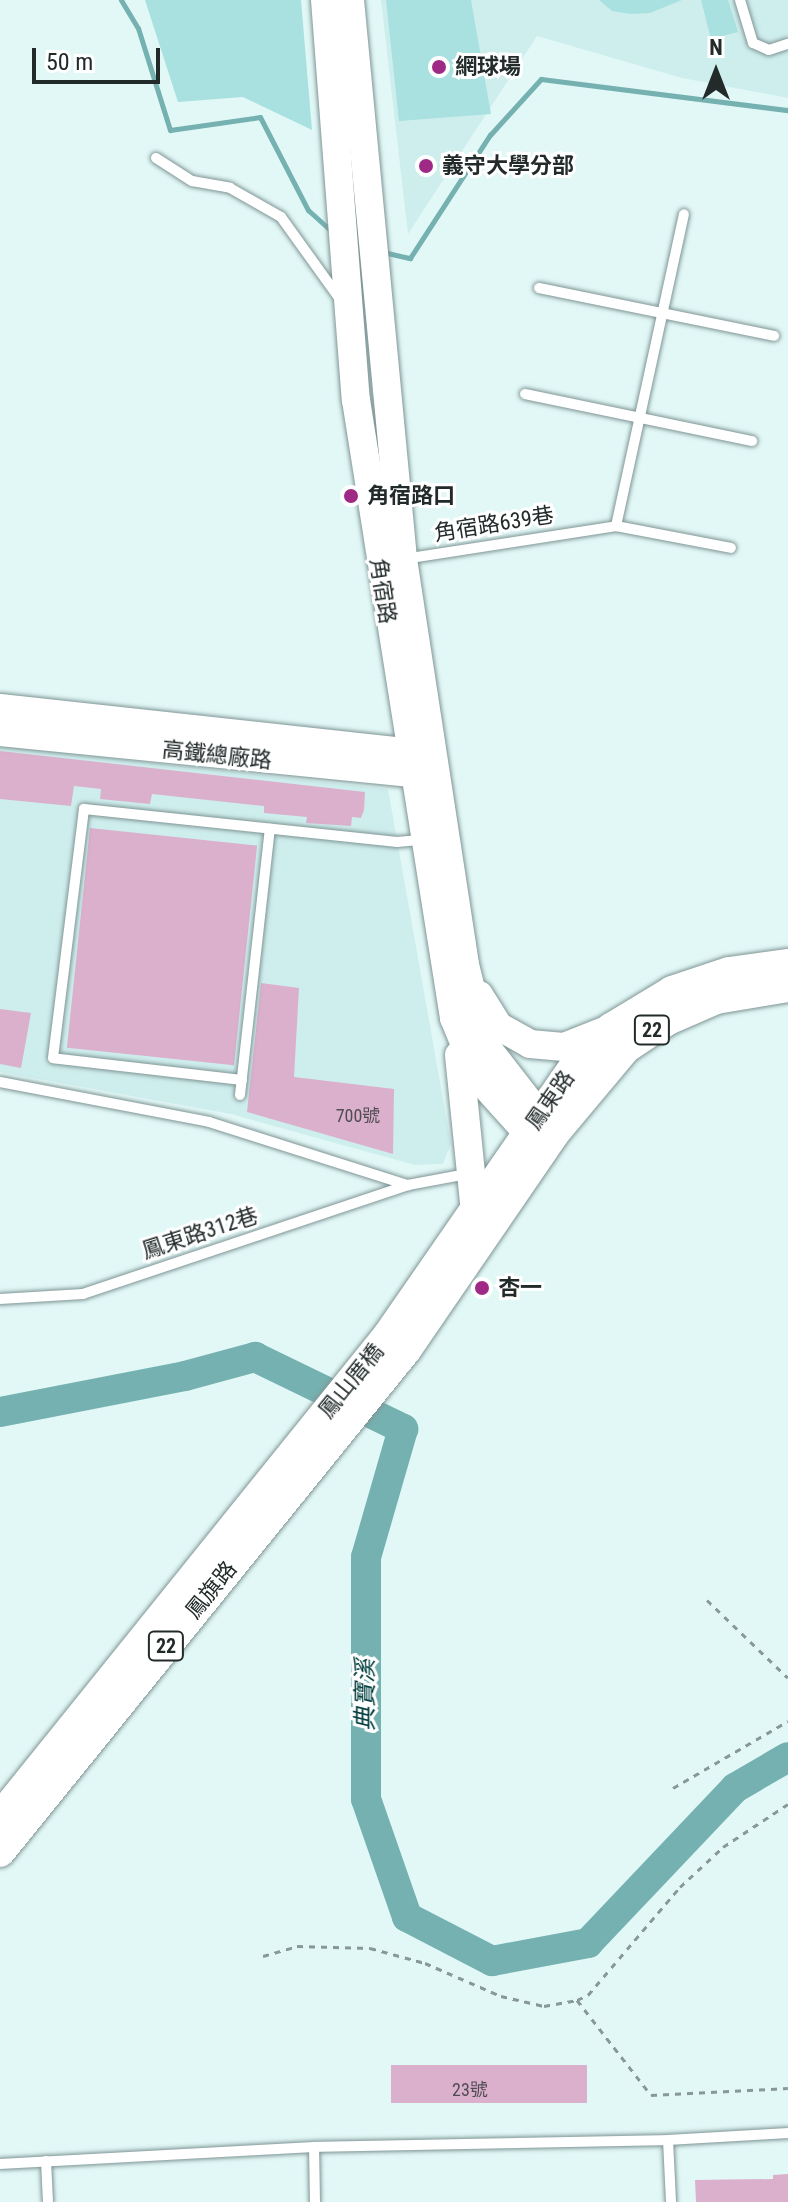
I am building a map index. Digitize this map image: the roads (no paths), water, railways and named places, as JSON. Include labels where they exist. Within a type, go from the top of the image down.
[{"type":"main road","name":"角宿路","points":[[325,0],[352,180],[373,269],[390,561]]},
{"type":"main road","name":"角宿路","points":[[350,0],[352,180],[344,264],[348,311],[421,765],[434,838],[485,1045],[540,1134]]},
{"type":"main road","name":"高鐵總廠路","points":[[0,708],[421,765]]},
{"type":"main road","name":"高鐵總廠路","points":[[0,732],[421,765]]},
{"type":"main road","name":"角宿路","points":[[434,838],[454,1018],[479,1079],[540,1134]]},
{"type":"main road","name":"鳳東路","points":[[397,1342],[540,1134],[579,1059],[611,1028],[672,991],[729,972],[788,964]]},
{"type":"main road","points":[[465,965],[489,1016],[530,1044],[564,1047],[611,1028]]},
{"type":"main road","name":"鳳東路","points":[[397,1342],[475,1213],[540,1134],[626,1048],[668,1020],[716,999],[788,987]]},
{"type":"main road","points":[[454,1018],[475,1213]]},
{"type":"main road","name":"鳳山厝橋","points":[[323,1433],[397,1342]]},
{"type":"main road","name":"鳳旗路","points":[[0,1852],[323,1433]]},
{"type":"main road","name":"鳳旗路","points":[[0,1817],[290,1475]]},
{"type":"lane","points":[[740,0],[753,43],[769,50],[788,44]]},
{"type":"lane","points":[[156,158],[192,181],[230,188],[281,217],[348,311]]},
{"type":"lane","points":[[616,526],[684,214]]},
{"type":"lane","points":[[539,288],[774,336]]},
{"type":"lane","points":[[525,394],[752,441]]},
{"type":"lane","name":"角宿路639巷","points":[[390,561],[616,526],[731,548]]},
{"type":"lane","points":[[242,1080],[53,1058],[84,809],[397,842],[434,838]]},
{"type":"lane","points":[[240,1095],[270,829]]},
{"type":"lane","points":[[0,1082],[209,1122],[408,1185]]},
{"type":"lane","name":"鳳東路312巷","points":[[0,1299],[83,1294],[408,1185],[473,1173]]},
{"type":"lane","points":[[0,2164],[314,2147],[668,2140],[788,2133]]},
{"type":"lane","points":[[668,2140],[671,2202]]},
{"type":"lane","points":[[314,2147],[315,2202]]},
{"type":"lane","points":[[46,2161],[48,2202]]},
{"type":"waterway","points":[[121,0],[138,28],[170,130],[260,117],[308,210],[331,231]]},
{"type":"waterway","points":[[383,252],[410,258],[490,135],[541,79],[788,110]]},
{"type":"waterway","name":"典寶溪","points":[[0,1412],[185,1376],[255,1357],[403,1429],[366,1557],[366,1799],[407,1917],[492,1961],[588,1943],[735,1788],[788,1757]]},
{"type":"place","name":"網球場","points":[[439,67]]},
{"type":"place","name":"義守大學分部","points":[[426,166]]},
{"type":"place","name":"角宿路口","points":[[351,496]]},
{"type":"place","name":"杏一","points":[[482,1288]]}]
